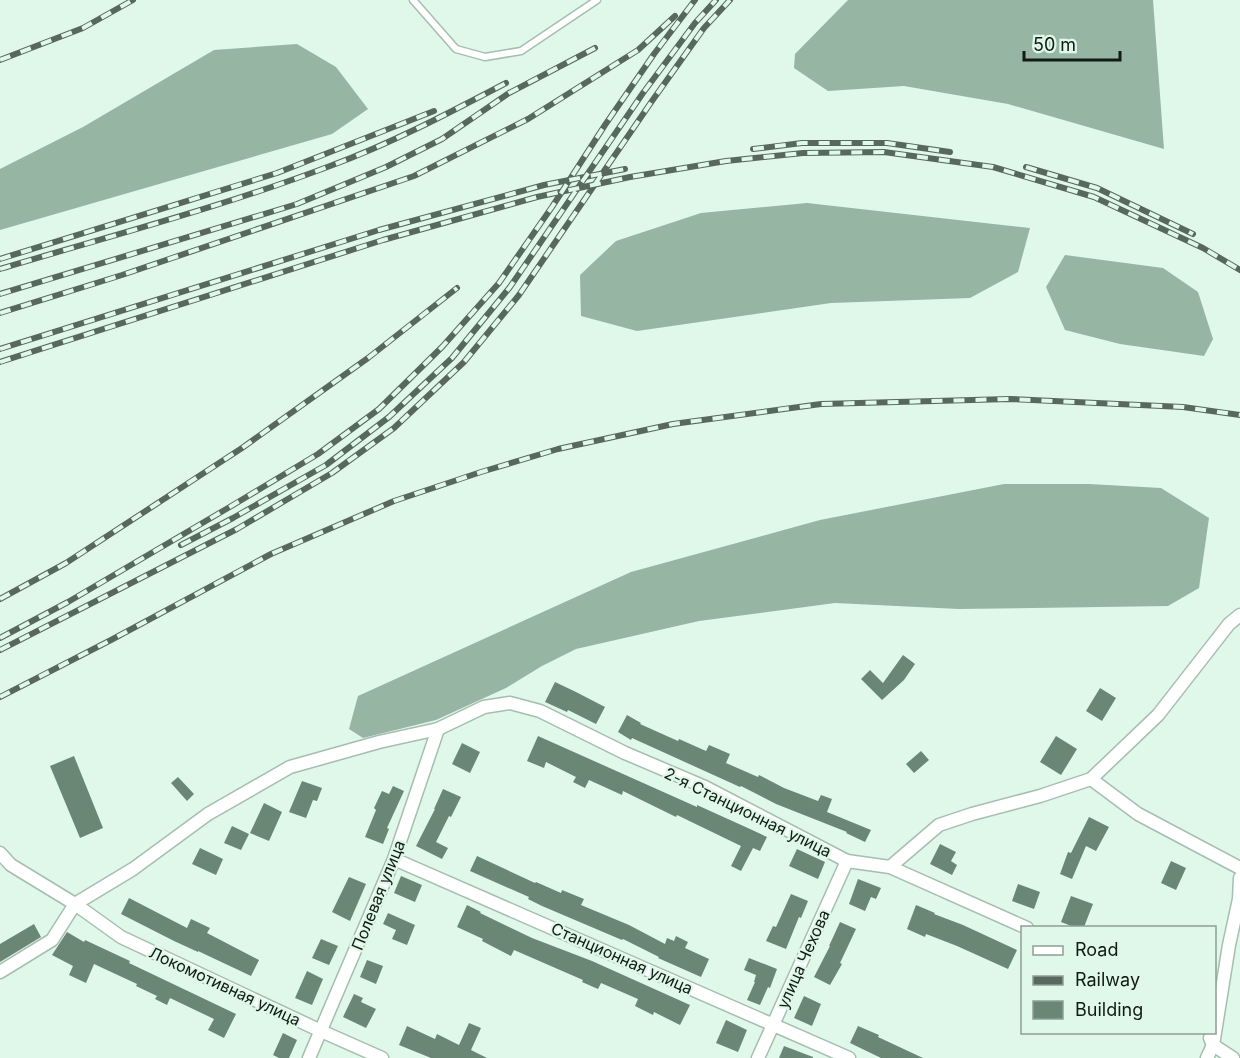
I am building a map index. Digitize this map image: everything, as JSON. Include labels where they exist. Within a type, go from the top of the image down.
[{"type":"street","points":[[890,867],[939,825],[1091,779],[1158,715],[1229,624],[1240,615]]},
{"type":"street","name":"2-я Станционная улица","points":[[75,904],[133,869],[208,814],[290,767],[379,742],[438,729],[484,706],[510,703],[540,711],[625,753],[705,787],[847,861],[890,867],[1025,926]]},
{"type":"street","name":"Полевая улица","points":[[309,1058],[394,859],[438,729]]},
{"type":"street","points":[[1091,779],[1138,814],[1240,868]]},
{"type":"street","name":"Локомотивная улица","points":[[0,853],[11,865],[75,904],[121,937],[382,1058]]},
{"type":"street","name":"Станционная улица","points":[[394,859],[849,1058]]},
{"type":"street","name":"улица Чехова","points":[[758,1058],[847,861]]},
{"type":"street","points":[[1216,1025],[1228,945],[1239,899],[1240,878]]},
{"type":"street","points":[[0,972],[52,940],[75,904]]},
{"type":"street","points":[[1209,1034],[1213,1045],[1233,1058]]},
{"type":"street","points":[[1207,1058],[1215,1034]]},
{"type":"lane","points":[[413,0],[456,49],[485,57],[521,51],[597,0]]},
{"type":"green space","points":[[848,0],[1153,0],[1164,149],[1008,104],[904,86],[828,91],[794,68],[795,54]]},
{"type":"green space","points":[[297,44],[336,67],[368,109],[332,134],[0,230],[0,169],[83,127],[214,50]]},
{"type":"green space","points":[[807,203],[1030,228],[1018,272],[970,298],[831,303],[637,331],[581,316],[580,275],[616,241],[701,213]]},
{"type":"green space","points":[[1065,255],[1163,268],[1198,292],[1213,339],[1204,356],[1120,344],[1065,330],[1046,287]]},
{"type":"green space","points":[[1004,484],[1089,484],[1161,488],[1209,518],[1199,588],[1168,606],[959,609],[835,603],[699,621],[576,649],[506,688],[436,720],[363,738],[349,729],[358,696],[631,572],[820,520]]},
{"type":"building","points":[[903,655],[915,664],[904,680],[882,700],[861,679],[870,670],[883,683]]},
{"type":"building","points":[[555,682],[605,707],[596,724],[545,702]]},
{"type":"building","points":[[1100,688],[1116,698],[1102,721],[1086,711]]},
{"type":"building","points":[[627,715],[640,724],[678,741],[679,739],[706,751],[709,745],[730,754],[726,763],[758,777],[759,775],[784,788],[818,801],[821,795],[832,799],[827,812],[871,830],[865,842],[632,738],[631,740],[618,732]]},
{"type":"building","points":[[538,736],[767,837],[760,851],[753,848],[741,871],[731,866],[741,846],[623,791],[622,795],[589,780],[585,788],[573,782],[576,777],[546,762],[544,768],[527,761]]},
{"type":"building","points":[[1056,736],[1077,749],[1061,775],[1040,762]]},
{"type":"building","points":[[462,743],[480,752],[470,773],[452,764]]},
{"type":"building","points":[[921,751],[929,760],[914,773],[906,764]]},
{"type":"building","points":[[74,756],[103,828],[80,838],[50,766]]},
{"type":"building","points":[[178,777],[194,794],[187,801],[171,783]]},
{"type":"building","points":[[302,781],[322,788],[317,801],[313,800],[306,818],[289,812]]},
{"type":"building","points":[[393,786],[404,791],[387,828],[389,829],[383,844],[365,837],[382,791],[389,794]]},
{"type":"building","points":[[443,789],[461,797],[436,842],[448,848],[442,859],[416,846]]},
{"type":"building","points":[[264,803],[282,812],[269,841],[250,833]]},
{"type":"building","points":[[1089,817],[1109,827],[1096,851],[1086,846],[1072,879],[1060,874],[1068,852],[1071,853]]},
{"type":"building","points":[[232,826],[249,834],[241,850],[224,843]]},
{"type":"building","points":[[940,844],[956,852],[951,861],[957,865],[952,875],[930,864]]},
{"type":"building","points":[[200,848],[223,859],[216,875],[192,864]]},
{"type":"building","points":[[797,849],[825,862],[818,879],[789,866]]},
{"type":"building","points":[[477,856],[535,883],[584,899],[581,905],[629,925],[665,944],[667,938],[674,941],[676,936],[688,942],[685,948],[709,959],[701,977],[623,939],[542,906],[528,899],[529,897],[470,871]]},
{"type":"building","points":[[1171,861],[1186,868],[1176,890],[1161,883]]},
{"type":"building","points":[[401,876],[422,885],[415,902],[394,893]]},
{"type":"building","points":[[349,877],[366,884],[350,921],[332,912]]},
{"type":"building","points":[[858,879],[881,888],[876,899],[871,897],[865,911],[849,904]]},
{"type":"building","points":[[1018,884],[1040,892],[1034,909],[1012,901]]},
{"type":"building","points":[[791,894],[808,901],[786,949],[766,941],[773,926],[776,927]]},
{"type":"building","points":[[1071,896],[1093,904],[1084,926],[1071,926],[1061,922]]},
{"type":"building","points":[[129,898],[187,928],[191,919],[210,928],[207,933],[259,960],[251,976],[121,914]]},
{"type":"building","points":[[467,905],[532,938],[592,961],[690,1005],[680,1025],[654,1012],[653,1015],[635,1006],[638,999],[601,983],[598,989],[582,982],[583,980],[514,950],[511,956],[457,927]]},
{"type":"building","points":[[916,905],[1017,950],[1008,969],[957,946],[907,929]]},
{"type":"building","points":[[388,913],[415,925],[407,945],[392,939],[396,930],[383,924]]},
{"type":"building","points":[[840,922],[856,929],[840,963],[842,964],[830,985],[814,977]]},
{"type":"building","points":[[34,924],[41,937],[0,962],[0,944]]},
{"type":"building","points":[[67,932],[236,1014],[224,1038],[208,1030],[214,1019],[170,998],[167,1005],[155,999],[157,996],[136,986],[137,984],[94,964],[86,983],[69,975],[73,966],[52,955]]},
{"type":"building","points":[[321,939],[338,946],[329,965],[312,958]]},
{"type":"building","points":[[749,958],[777,969],[760,1005],[747,1000],[756,975],[744,970]]},
{"type":"building","points":[[367,960],[383,966],[376,984],[360,977]]},
{"type":"building","points":[[307,971],[323,979],[312,1005],[295,998]]},
{"type":"building","points":[[354,994],[363,998],[361,1002],[376,1009],[366,1028],[343,1017]]},
{"type":"building","points":[[804,996],[821,1004],[812,1026],[794,1018]]},
{"type":"building","points":[[726,1020],[747,1030],[738,1052],[716,1043]]},
{"type":"building","points":[[469,1023],[481,1028],[471,1050],[487,1058],[431,1058],[399,1045],[407,1026],[435,1039],[437,1034],[459,1045]]},
{"type":"building","points":[[858,1026],[923,1058],[881,1058],[850,1043]]},
{"type":"building","points":[[283,1033],[297,1040],[289,1058],[279,1058],[273,1055]]},
{"type":"building","points":[[784,1046],[813,1057],[813,1058],[779,1058]]},
{"type":"railway","points":[[0,60],[83,28],[133,0]]},
{"type":"railway","points":[[0,638],[68,602],[318,454],[379,409],[442,347],[499,283],[654,54],[695,0]]},
{"type":"railway","points":[[181,545],[326,465],[389,417],[452,358],[510,287],[643,93],[695,23],[716,0]]},
{"type":"railway","points":[[0,650],[237,529],[332,473],[394,428],[464,362],[519,295],[704,28],[730,0]]},
{"type":"railway","points":[[0,313],[122,275],[414,176],[528,119],[638,50],[675,16]]},
{"type":"railway","points":[[0,294],[297,204],[386,167],[442,139],[509,93],[595,48]]},
{"type":"railway","points":[[0,269],[207,208],[330,166],[397,138],[506,83]]},
{"type":"railway","points":[[0,259],[277,173],[434,111]]},
{"type":"railway","points":[[753,149],[802,143],[887,143],[950,152]]},
{"type":"railway","points":[[0,362],[383,240],[537,197],[630,177],[726,161],[803,153],[884,152],[993,167],[1094,197],[1203,248],[1240,270]]},
{"type":"railway","points":[[1026,167],[1097,188],[1193,234]]},
{"type":"railway","points":[[0,349],[379,230],[544,185],[625,169]]},
{"type":"railway","points":[[0,599],[66,563],[242,448],[368,358],[457,288]]},
{"type":"railway","points":[[0,697],[271,554],[394,501],[558,449],[673,424],[821,404],[1010,399],[1183,407],[1240,415]]}]
